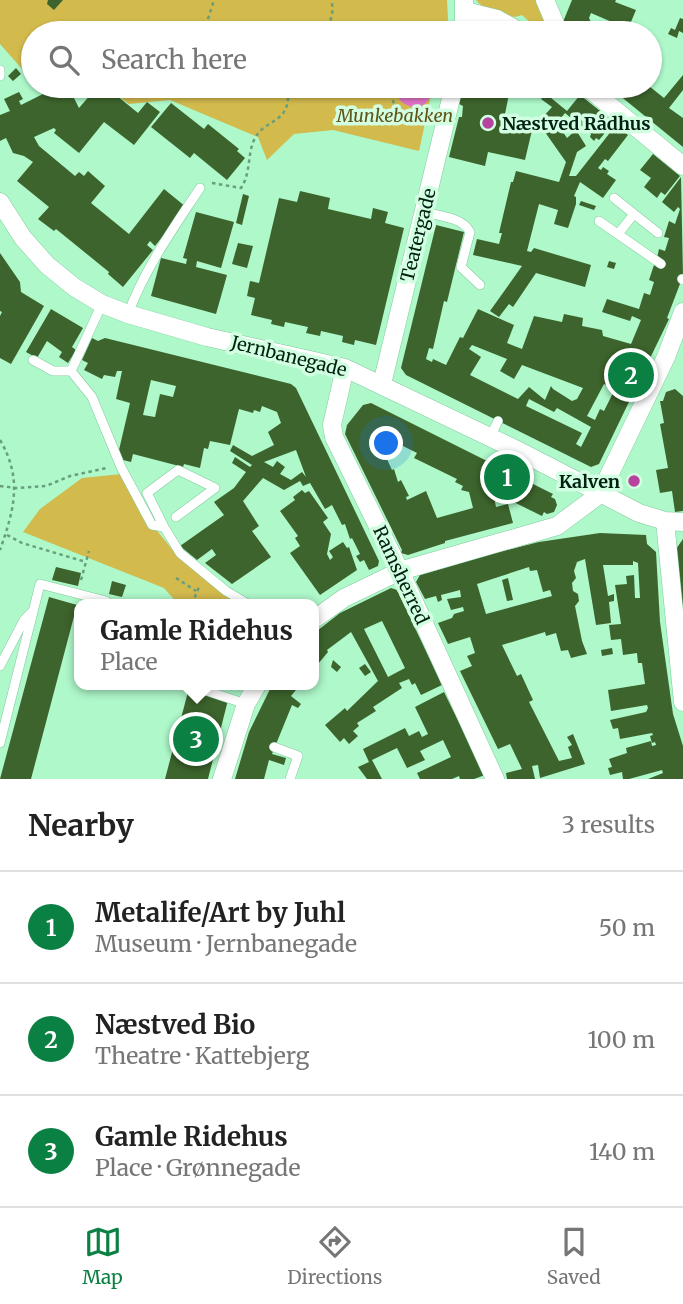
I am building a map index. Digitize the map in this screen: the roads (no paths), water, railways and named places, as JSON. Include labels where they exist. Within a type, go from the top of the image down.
[{"type":"street","points":[[545,0],[554,21]]},
{"type":"street","points":[[464,5],[501,21]]},
{"type":"street","name":"Teatergade","points":[[382,384],[451,98]]},
{"type":"street","points":[[601,98],[683,166]]},
{"type":"street","name":"Jernbanegade","points":[[0,202],[23,238],[47,265],[102,304],[207,337],[345,368],[494,429],[600,494],[639,513],[674,522]]},
{"type":"street","points":[[319,616],[344,598],[400,571],[557,526],[600,494],[659,354],[683,312]]},
{"type":"street","name":"Ramsherred","points":[[345,368],[332,425],[334,437],[400,571],[495,779]]},
{"type":"street","points":[[674,522],[683,702]]},
{"type":"street","points":[[222,779],[242,734],[246,704],[254,690]]},
{"type":"lane","points":[[0,70],[0,76]]},
{"type":"lane","points":[[128,314],[139,286],[200,188]]},
{"type":"lane","points":[[614,198],[658,233]]},
{"type":"lane","points":[[423,212],[467,226],[470,232],[461,267],[480,285]]},
{"type":"lane","points":[[618,234],[634,214]]},
{"type":"lane","points":[[599,220],[661,264]]},
{"type":"lane","points":[[71,371],[102,304]]},
{"type":"lane","points":[[33,360],[53,372],[71,371]]},
{"type":"lane","points":[[71,371],[92,397],[121,467],[152,525],[164,527]]},
{"type":"lane","points":[[176,516],[215,488],[178,470],[147,493],[180,553],[240,599]]},
{"type":"lane","points":[[0,743],[40,584],[98,599]]},
{"type":"lane","points":[[0,666],[24,620],[34,610]]},
{"type":"lane","points":[[204,690],[246,704]]},
{"type":"lane","points":[[274,747],[298,756],[290,779]]},
{"type":"place","name":"Næstved Rådhus","points":[[488,123]]},
{"type":"place","name":"Næstved Bio","points":[[631,375]]},
{"type":"place","name":"Metalife/Art by Juhl","points":[[507,477]]},
{"type":"place","name":"Kalven","points":[[634,481]]},
{"type":"place","name":"Gamle Ridehus","points":[[196,739]]},
{"type":"park label","name":"Munkebakken","points":[[395,115]]}]
